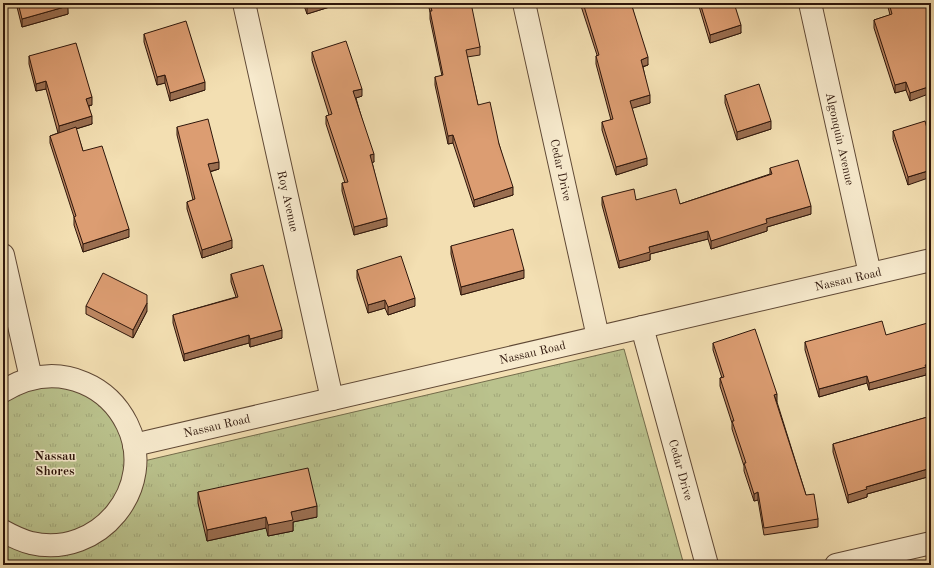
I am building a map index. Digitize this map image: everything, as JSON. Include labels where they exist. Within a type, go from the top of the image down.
[{"type":"street","name":"Roy Avenue","points":[[244,3],[332,399]]},
{"type":"street","name":"Cedar Drive","points":[[524,3],[598,338]]},
{"type":"street","name":"Algonquin Avenue","points":[[810,3],[870,274]]},
{"type":"street","points":[[3,255],[31,378]]},
{"type":"street","name":"Nassau Road","points":[[134,445],[931,260]]},
{"type":"street","name":"Cedar Drive","points":[[642,327],[707,565]]},
{"type":"street","points":[[3,391],[15,384],[31,378],[46,376],[76,380],[96,390],[114,404],[130,430],[134,445],[134,472],[125,501],[111,520],[92,534],[78,541],[46,545],[31,543],[16,538],[3,531]]},
{"type":"street","points":[[836,565],[931,543]]},
{"type":"green space","points":[[624,349],[684,565],[3,565],[3,395],[63,381],[116,413],[131,464]]},
{"type":"building","points":[[18,3],[67,3],[68,6],[22,19]]},
{"type":"building","points":[[305,3],[318,3],[307,7]]},
{"type":"building","points":[[430,3],[471,3],[480,47],[466,50],[478,105],[490,102],[499,144],[513,187],[474,200],[453,135],[448,136],[435,77],[443,75],[430,11],[432,11]]},
{"type":"building","points":[[583,3],[631,3],[648,57],[641,60],[650,95],[630,101],[647,158],[616,167],[602,122],[613,119],[596,56],[599,55]]},
{"type":"building","points":[[700,3],[734,3],[741,25],[710,35]]},
{"type":"building","points":[[889,3],[927,3],[931,15],[931,86],[910,93],[906,82],[895,85],[874,20],[892,14]]},
{"type":"building","points":[[186,21],[205,82],[170,93],[165,75],[157,77],[144,34]]},
{"type":"building","points":[[346,41],[362,89],[353,91],[374,154],[370,155],[387,218],[354,227],[342,183],[348,182],[326,116],[332,114],[312,52]]},
{"type":"building","points":[[76,43],[92,97],[86,99],[92,116],[59,126],[46,81],[36,84],[29,56]]},
{"type":"building","points":[[759,84],[771,121],[737,132],[725,95]]},
{"type":"building","points":[[208,119],[219,162],[208,164],[232,240],[202,250],[187,202],[195,199],[177,127]]},
{"type":"building","points":[[925,121],[928,132],[931,131],[931,170],[908,177],[893,131]]},
{"type":"building","points":[[76,127],[83,151],[102,146],[129,229],[83,244],[74,217],[76,216],[50,136]]},
{"type":"building","points":[[798,160],[811,206],[766,219],[767,223],[711,241],[708,231],[649,247],[650,252],[619,261],[602,197],[634,189],[636,200],[676,189],[680,204],[772,174],[770,168]]},
{"type":"building","points":[[513,229],[524,270],[461,287],[451,246]]},
{"type":"building","points":[[401,256],[415,298],[388,307],[385,300],[368,305],[357,270]]},
{"type":"building","points":[[263,265],[282,330],[250,339],[249,335],[184,354],[173,315],[238,297],[231,274]]},
{"type":"building","points":[[103,273],[147,295],[147,303],[133,330],[86,306]]},
{"type":"building","points":[[882,321],[886,335],[931,322],[931,364],[925,365],[926,367],[869,383],[867,376],[819,389],[805,342]]},
{"type":"building","points":[[755,329],[777,394],[774,395],[806,495],[814,494],[818,519],[764,528],[758,492],[754,494],[744,463],[746,463],[720,378],[724,377],[713,343]]},
{"type":"building","points":[[931,416],[931,468],[866,487],[867,489],[848,495],[833,444]]},
{"type":"building","points":[[308,468],[317,506],[291,512],[293,520],[268,525],[266,517],[207,530],[198,492]]},
{"type":"district","name":"Nassau Shores","points":[[55,462]]}]
